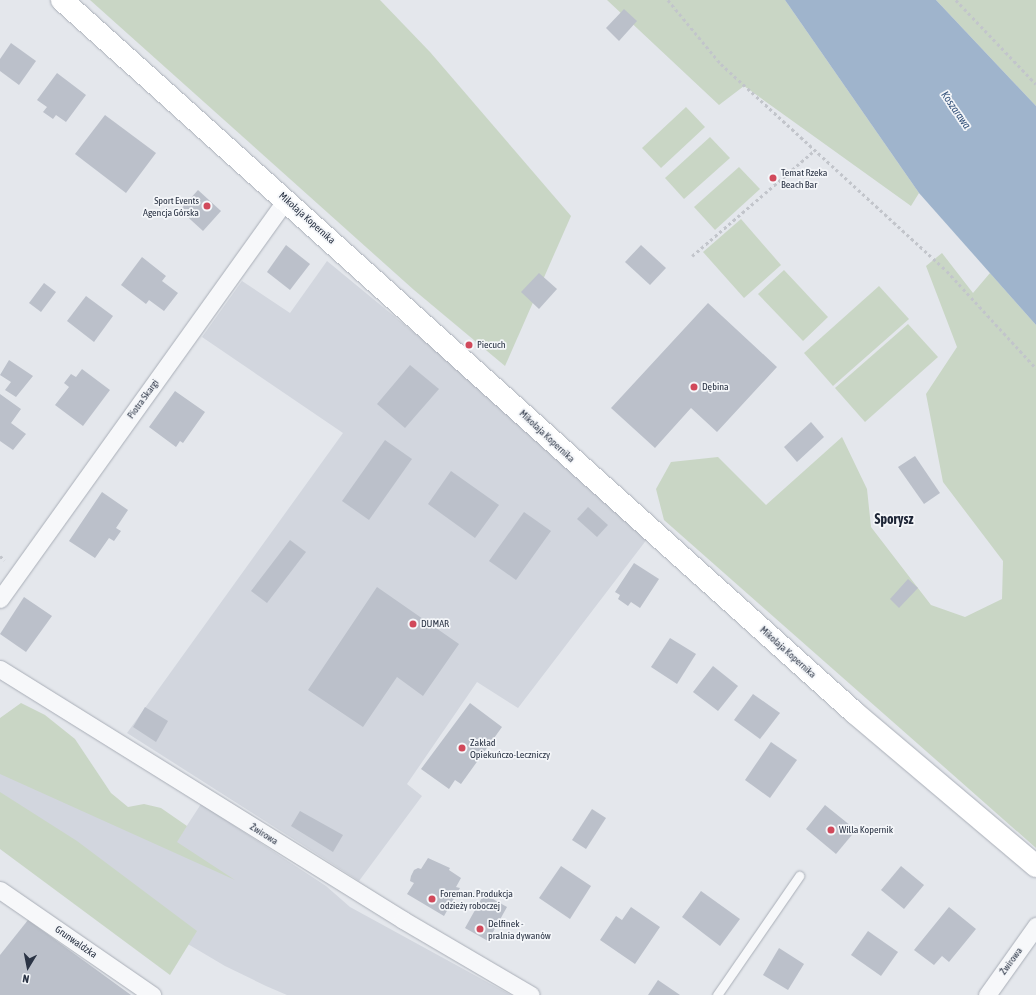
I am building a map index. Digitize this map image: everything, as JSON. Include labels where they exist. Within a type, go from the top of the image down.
[{"type":"main road","name":"Mikołaja Kopernika","points":[[62,0],[855,713],[1036,866]]},
{"type":"street","name":"Piotra Skargi","points":[[0,599],[286,200]]},
{"type":"street","name":"Żwirowa","points":[[0,669],[396,916],[531,995]]},
{"type":"street","name":"Grunwaldzka","points":[[0,890],[152,995]]},
{"type":"street","name":"Żwirowa","points":[[987,995],[1036,926]]},
{"type":"lane","points":[[716,995],[799,876]]},
{"type":"path","points":[[668,0],[721,64],[947,271],[1036,368]]},
{"type":"path","points":[[956,0],[1036,84]]},
{"type":"path","points":[[692,256],[815,150]]},
{"type":"shaded area","points":[[327,261],[654,530],[518,708],[477,682],[407,784],[422,796],[359,881],[127,733],[343,433],[202,337],[242,281],[290,313]]},
{"type":"shaded area","points":[[0,755],[177,841],[201,804],[326,886],[350,907],[511,995],[287,995],[266,986],[225,966],[0,833]]},
{"type":"green space","points":[[90,0],[380,0],[430,52],[571,216],[505,366],[414,290]]},
{"type":"green space","points":[[607,0],[785,0],[919,193],[911,206],[744,86],[719,105]]},
{"type":"green space","points":[[936,0],[1036,0],[1036,106]]},
{"type":"green space","points":[[686,107],[705,127],[661,168],[642,148]]},
{"type":"green space","points":[[710,137],[730,158],[684,199],[665,178]]},
{"type":"green space","points":[[739,167],[760,189],[715,230],[694,207]]},
{"type":"green space","points":[[741,219],[781,265],[744,298],[703,252]]},
{"type":"green space","points":[[942,253],[973,293],[990,273],[1036,325],[1036,848],[664,520],[656,489],[671,462],[718,457],[766,505],[842,437],[867,489],[871,527],[931,605],[965,617],[1002,599],[1003,561],[943,482],[926,394],[957,347],[926,266]]},
{"type":"green space","points":[[784,270],[828,317],[803,341],[758,294]]},
{"type":"green space","points":[[879,286],[909,319],[833,386],[804,353]]},
{"type":"green space","points":[[908,324],[938,357],[865,422],[835,388]]},
{"type":"green space","points":[[21,703],[45,715],[75,739],[111,793],[128,807],[144,804],[161,808],[187,826],[177,842],[235,880],[0,774],[0,718]]},
{"type":"green space","points":[[0,792],[77,841],[197,931],[170,975],[0,849]]},
{"type":"water","name":"Koszarawa","points":[[785,0],[936,0],[1036,106],[1036,325],[919,193]]},
{"type":"building","points":[[624,9],[637,21],[619,41],[606,28]]},
{"type":"building","points":[[11,43],[36,61],[19,85],[0,71],[0,59]]},
{"type":"building","points":[[57,73],[86,95],[66,122],[56,115],[53,119],[43,112],[47,107],[37,100]]},
{"type":"building","points":[[105,115],[156,153],[126,193],[75,154]]},
{"type":"building","points":[[198,190],[221,211],[203,231],[180,210]]},
{"type":"building","points":[[286,245],[310,264],[290,290],[267,272]]},
{"type":"building","points":[[641,245],[666,268],[650,285],[625,262]]},
{"type":"building","points":[[142,257],[166,276],[162,281],[178,293],[164,311],[149,300],[146,304],[121,285]]},
{"type":"building","points":[[539,273],[557,289],[539,309],[521,292]]},
{"type":"building","points":[[44,283],[56,292],[41,312],[29,303]]},
{"type":"building","points":[[86,296],[113,316],[94,342],[67,321]]},
{"type":"building","name":"Dębina","points":[[708,303],[777,367],[717,432],[691,408],[655,448],[611,408]]},
{"type":"building","points":[[9,360],[33,376],[16,397],[5,390],[11,382],[0,375]]},
{"type":"building","points":[[410,365],[439,389],[405,428],[377,404]]},
{"type":"building","points":[[82,369],[110,390],[83,426],[55,405],[69,387],[64,383],[71,374],[76,377]]},
{"type":"building","points":[[175,391],[205,412],[183,443],[180,441],[176,447],[149,427]]},
{"type":"building","points":[[0,394],[21,409],[11,423],[26,434],[13,450],[0,441]]},
{"type":"building","points":[[811,422],[824,437],[797,462],[784,447]]},
{"type":"building","points":[[385,440],[412,459],[369,520],[342,501]]},
{"type":"building","points":[[915,456],[940,493],[924,504],[898,467]]},
{"type":"building","points":[[451,471],[499,505],[475,538],[428,504]]},
{"type":"building","points":[[102,492],[128,510],[116,528],[121,531],[114,541],[109,538],[95,558],[69,541]]},
{"type":"building","points":[[588,507],[608,525],[597,537],[577,519]]},
{"type":"building","points":[[524,512],[551,531],[516,580],[489,561]]},
{"type":"building","points":[[290,540],[306,552],[267,603],[251,591]]},
{"type":"building","points":[[634,563],[659,579],[640,608],[631,602],[628,606],[618,599],[620,595],[615,592]]},
{"type":"building","points":[[908,579],[918,588],[899,608],[890,599]]},
{"type":"building","points":[[377,587],[459,644],[423,696],[397,677],[363,727],[308,690]]},
{"type":"building","points":[[24,597],[52,616],[26,652],[0,634]]},
{"type":"building","points":[[670,638],[696,654],[677,684],[651,667]]},
{"type":"building","points":[[713,666],[738,686],[718,711],[693,692]]},
{"type":"building","points":[[753,694],[780,713],[760,739],[734,720]]},
{"type":"building","name":"Zakład Opiekuńczo-Leczniczy","points":[[470,703],[502,727],[461,784],[455,780],[449,789],[421,769]]},
{"type":"building","points":[[145,707],[168,721],[156,742],[133,727]]},
{"type":"building","points":[[771,742],[797,760],[770,798],[745,780]]},
{"type":"building","name":"Willa Kopernik","points":[[825,805],[856,830],[836,854],[806,829]]},
{"type":"building","points":[[592,809],[606,818],[586,849],[572,840]]},
{"type":"building","points":[[300,811],[343,835],[333,852],[291,826]]},
{"type":"building","points":[[428,858],[450,868],[449,870],[461,878],[456,887],[460,888],[444,916],[407,894],[414,883],[410,881],[414,870],[418,868],[421,869]]},
{"type":"building","points":[[561,866],[591,886],[570,919],[539,898]]},
{"type":"building","points":[[901,866],[924,885],[904,909],[881,890]]},
{"type":"building","points":[[701,891],[740,919],[720,946],[682,917]]},
{"type":"building","points":[[484,894],[507,907],[488,941],[465,928]]},
{"type":"building","points":[[631,907],[660,927],[635,964],[600,940],[616,916],[622,920]]},
{"type":"building","points":[[949,907],[976,929],[949,962],[942,956],[934,965],[914,950]]},
{"type":"building","points":[[28,920],[131,995],[0,995],[0,955]]},
{"type":"building","points":[[868,931],[898,952],[881,976],[851,955]]},
{"type":"building","points":[[779,948],[804,964],[788,990],[763,975]]},
{"type":"building","points":[[658,980],[680,995],[648,995]]},
{"type":"place","name":"Temat Rzeka Beach Bar","points":[[773,178]]},
{"type":"place","name":"Sport Events Agencja Górska","points":[[207,206]]},
{"type":"place","name":"Piecuch","points":[[469,345]]},
{"type":"place","name":"Dębina","points":[[694,387]]},
{"type":"place","name":"DUMAR","points":[[413,624]]},
{"type":"place","name":"Zakład Opiekuńczo-Leczniczy","points":[[462,748]]},
{"type":"place","name":"Willa Kopernik","points":[[831,830]]},
{"type":"place","name":"Foreman. Produkcja odzieży roboczej","points":[[432,899]]},
{"type":"place","name":"Delfinek - pralnia dywanów","points":[[480,929]]},
{"type":"district","name":"Sporysz","points":[[894,519]]}]
